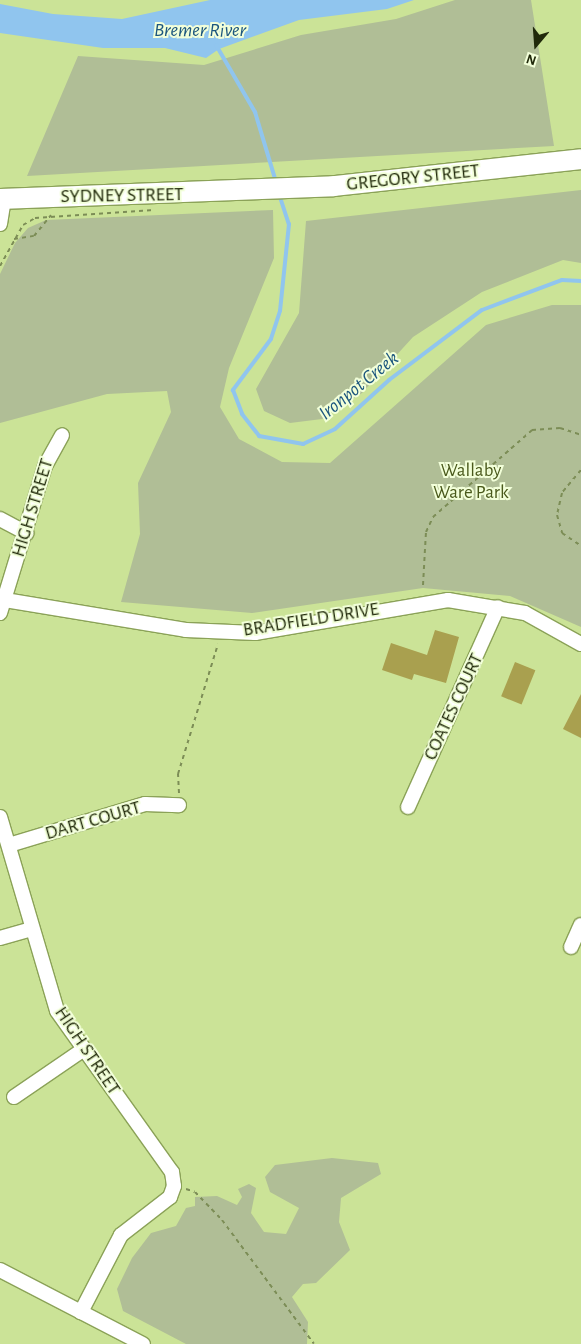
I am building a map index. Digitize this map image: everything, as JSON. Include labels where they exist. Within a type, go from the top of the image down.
[{"type":"main road","name":"GREGORY STREET","points":[[244,192],[334,186],[581,159]]},
{"type":"main road","name":"SYDNEY STREET","points":[[2,199],[244,192]]},
{"type":"street","points":[[0,224],[2,199]]},
{"type":"street","name":"HIGH STREET","points":[[0,613],[45,466],[62,435]]},
{"type":"street","points":[[0,519],[26,533]]},
{"type":"street","name":"BRADFIELD DRIVE","points":[[5,600],[36,608],[220,632],[254,633],[448,600],[498,607],[525,614],[581,644]]},
{"type":"street","name":"COATES COURT","points":[[408,807],[498,607]]},
{"type":"street","name":"DART COURT","points":[[9,845],[145,804],[179,805]]},
{"type":"street","name":"HIGH STREET","points":[[0,816],[57,1011],[172,1172],[174,1186]]},
{"type":"street","points":[[571,947],[581,925]]},
{"type":"street","points":[[0,938],[32,928]]},
{"type":"street","points":[[14,1096],[84,1050]]},
{"type":"street","points":[[81,1312],[121,1235],[170,1197],[174,1186]]},
{"type":"street","points":[[0,1270],[143,1344]]},
{"type":"path","points":[[0,266],[14,239],[28,220],[51,215],[159,210]]},
{"type":"path","points":[[14,239],[34,236],[51,215]]},
{"type":"path","points":[[423,585],[426,532],[433,517],[532,430],[560,428],[581,435]]},
{"type":"path","points":[[581,470],[562,494],[557,515],[562,533],[581,546]]},
{"type":"path","points":[[179,805],[178,774],[220,632]]},
{"type":"path","points":[[174,1186],[195,1192],[222,1220],[314,1344]]},
{"type":"green space","points":[[455,0],[531,0],[554,146],[27,176],[78,56],[204,65],[301,35],[396,19]]},
{"type":"green space","points":[[581,190],[581,263],[563,260],[482,292],[413,337],[362,393],[322,419],[290,423],[264,411],[256,389],[299,313],[306,221]]},
{"type":"green space","name":"Wallaby Ware Park","points":[[273,210],[274,258],[229,368],[220,407],[239,439],[282,462],[330,463],[486,325],[552,305],[581,305],[581,627],[510,596],[423,588],[252,613],[121,602],[140,534],[138,483],[171,412],[167,391],[107,394],[0,423],[0,274],[15,243],[28,228],[46,220]]},
{"type":"green space","points":[[332,1158],[378,1163],[381,1174],[341,1198],[339,1222],[350,1250],[316,1283],[303,1284],[292,1297],[308,1322],[307,1344],[186,1344],[123,1311],[117,1289],[132,1258],[151,1233],[176,1226],[186,1208],[195,1206],[195,1197],[217,1196],[237,1205],[242,1197],[238,1189],[249,1184],[256,1188],[251,1213],[264,1232],[286,1234],[299,1208],[270,1192],[265,1177],[275,1165]]},
{"type":"water","name":"Bremer River","points":[[210,0],[414,0],[387,9],[299,20],[219,49],[206,58],[165,48],[103,48],[0,33],[0,4],[53,14],[122,19]]},
{"type":"building","points":[[435,630],[459,637],[446,683],[414,674],[412,680],[382,670],[391,643],[427,655]]},
{"type":"building","points":[[515,662],[535,670],[522,705],[501,696]]},
{"type":"building","points":[[581,694],[581,738],[563,729]]},
{"type":"waterway","name":"Ironpot Creek","points":[[216,45],[255,112],[276,182]]},
{"type":"waterway","name":"Ironpot Creek","points":[[279,194],[289,224],[280,311],[271,339],[233,390],[242,414],[259,436],[303,444],[335,429],[389,380],[482,310],[562,280],[581,281]]}]
